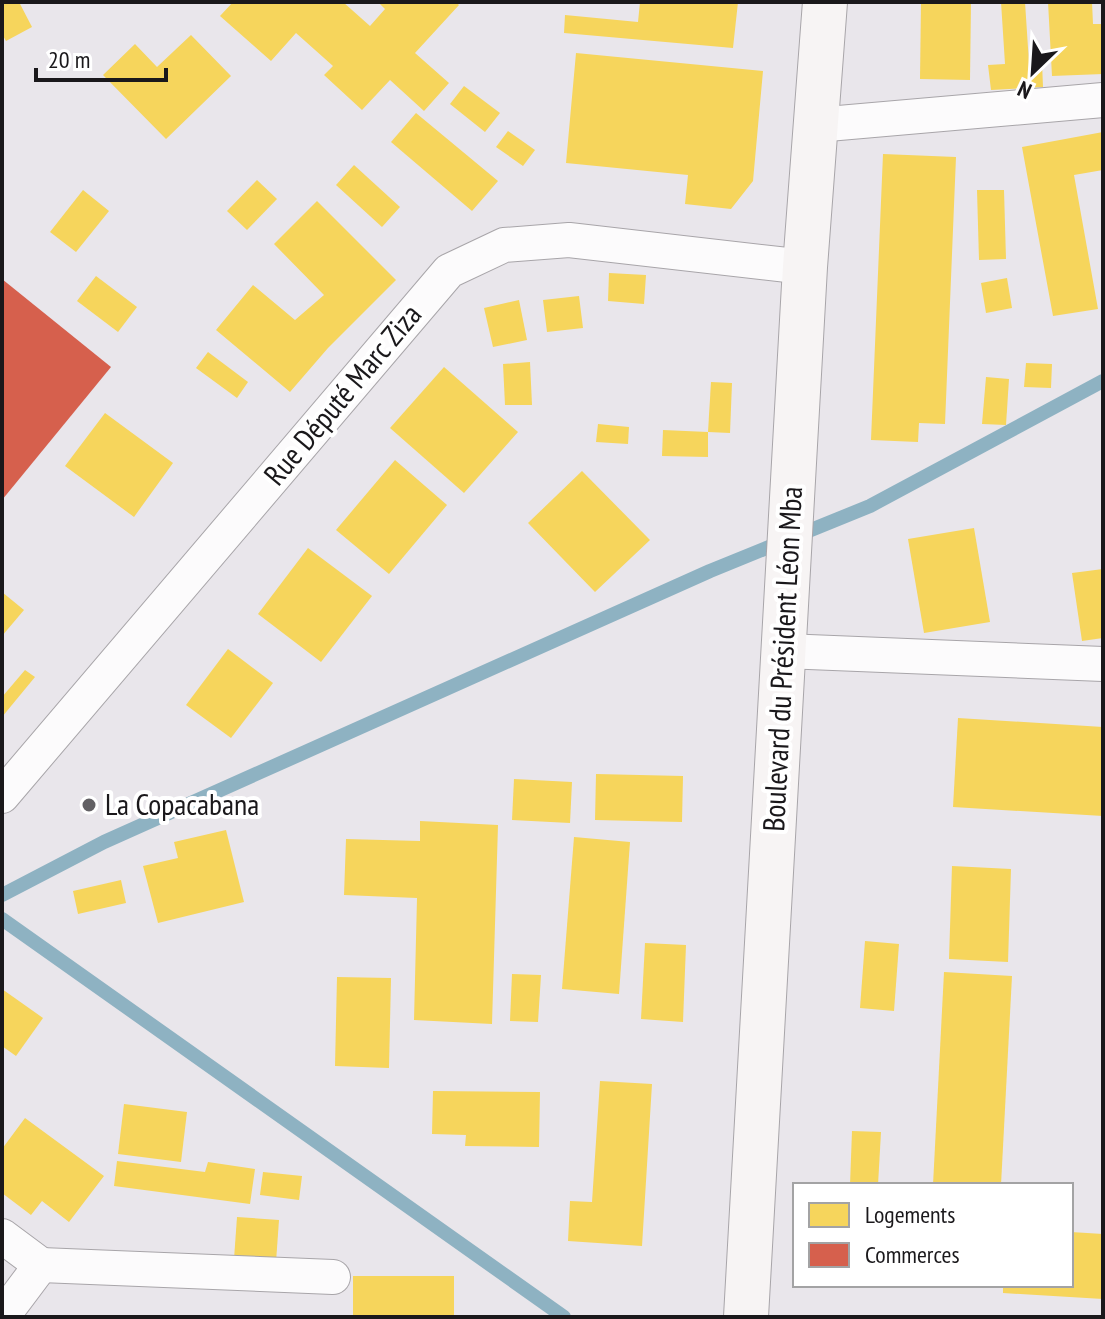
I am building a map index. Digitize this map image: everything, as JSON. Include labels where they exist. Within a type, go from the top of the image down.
[{"type":"street","name":"Boulevard du Président Léon Mba","points":[[746,1317],[805,267],[825,2]]},
{"type":"street","points":[[816,125],[1103,100]]},
{"type":"street","name":"Rue Député Marc Ziza","points":[[2,796],[449,271],[504,245],[569,240],[805,267]]},
{"type":"street","points":[[784,651],[1103,664]]},
{"type":"street","points":[[2,1236],[41,1265],[333,1277]]},
{"type":"street","points":[[2,1317],[41,1265]]},
{"type":"building: Logements","points":[[2,2],[19,2],[32,27],[6,41],[2,34]]},
{"type":"building: Logements","points":[[233,2],[343,2],[370,26],[385,9],[378,2],[456,2],[459,5],[415,53],[449,83],[424,111],[390,80],[362,110],[324,75],[333,66],[296,33],[271,61],[220,16]]},
{"type":"building: Logements","points":[[640,2],[738,2],[733,48],[564,33],[565,15],[638,22]]},
{"type":"building: Logements","points":[[921,2],[971,2],[970,80],[920,79]]},
{"type":"building: Logements","points":[[1001,2],[1025,2],[1029,63],[1042,62],[1043,87],[991,90],[988,65],[1005,64]]},
{"type":"building: Logements","points":[[1048,2],[1092,2],[1093,24],[1103,24],[1103,74],[1052,76]]},
{"type":"building: Logements","points":[[191,35],[231,76],[166,139],[103,75],[135,44],[157,67]]},
{"type":"building: Logements","points":[[576,53],[763,71],[753,181],[731,209],[685,204],[688,175],[566,163]]},
{"type":"building: Logements","points":[[464,86],[500,113],[485,132],[450,104]]},
{"type":"building: Logements","points":[[416,113],[498,181],[472,211],[391,142]]},
{"type":"building: Logements","points":[[508,131],[535,150],[523,166],[496,147]]},
{"type":"building: Logements","points":[[1103,132],[1103,170],[1074,175],[1098,309],[1053,316],[1022,147]]},
{"type":"building: Logements","points":[[883,154],[956,157],[945,424],[919,423],[918,442],[871,440]]},
{"type":"building: Logements","points":[[354,165],[400,207],[382,227],[336,185]]},
{"type":"building: Logements","points":[[257,180],[277,199],[247,230],[227,211]]},
{"type":"building: Logements","points":[[83,190],[109,211],[76,252],[50,232]]},
{"type":"building: Logements","points":[[977,190],[1004,190],[1006,259],[979,260]]},
{"type":"building: Logements","points":[[317,201],[396,280],[328,348],[290,392],[216,330],[253,285],[295,320],[324,295],[274,244]]},
{"type":"building: Logements","points":[[609,273],[646,275],[644,304],[608,301]]},
{"type":"building: Logements","points":[[96,276],[137,307],[118,332],[77,301]]},
{"type":"building: Logements","points":[[1007,278],[1012,308],[986,313],[981,283]]},
{"type":"building: Logements","points":[[579,296],[583,328],[547,332],[543,300]]},
{"type":"building: Logements","points":[[519,300],[527,340],[493,347],[484,308]]},
{"type":"building: Logements","points":[[208,352],[248,382],[237,398],[196,368]]},
{"type":"building: Logements","points":[[530,362],[532,405],[505,405],[503,364]]},
{"type":"building: Logements","points":[[1026,363],[1052,364],[1051,388],[1024,387]]},
{"type":"building: Logements","points":[[444,367],[518,432],[464,493],[390,428]]},
{"type":"building: Logements","points":[[986,377],[1009,379],[1006,425],[982,424]]},
{"type":"building: Logements","points":[[711,382],[732,383],[730,433],[708,432]]},
{"type":"building: Logements","points":[[105,413],[173,463],[134,517],[65,466]]},
{"type":"building: Logements","points":[[598,424],[629,427],[628,444],[596,442]]},
{"type":"building: Logements","points":[[663,430],[708,432],[708,457],[662,456]]},
{"type":"building: Logements","points":[[395,460],[447,505],[389,574],[336,530]]},
{"type":"building: Logements","points":[[582,471],[650,540],[595,592],[528,523]]},
{"type":"building: Logements","points":[[974,528],[990,622],[924,633],[908,539]]},
{"type":"building: Logements","points":[[308,548],[372,596],[321,662],[258,614]]},
{"type":"building: Logements","points":[[1103,569],[1103,638],[1082,641],[1072,573]]},
{"type":"building: Logements","points":[[2,592],[24,610],[2,636]]},
{"type":"building: Logements","points":[[228,649],[273,683],[231,738],[186,705]]},
{"type":"building: Logements","points":[[25,670],[35,677],[2,717],[2,697]]},
{"type":"building: Logements","points":[[958,718],[1103,727],[1103,816],[953,807]]},
{"type":"building: Logements","points":[[596,774],[683,776],[682,822],[595,820]]},
{"type":"building: Logements","points":[[514,779],[572,782],[570,823],[512,820]]},
{"type":"building: Logements","points":[[420,821],[498,825],[492,1024],[414,1020],[417,898],[344,895],[346,839],[420,841]]},
{"type":"building: Logements","points":[[226,830],[244,902],[158,923],[143,866],[178,858],[174,842]]},
{"type":"building: Logements","points":[[574,837],[630,842],[619,994],[562,989]]},
{"type":"building: Logements","points":[[952,866],[1011,869],[1008,962],[949,959]]},
{"type":"building: Logements","points":[[121,880],[126,903],[78,914],[73,891]]},
{"type":"building: Logements","points":[[865,941],[899,944],[894,1011],[860,1008]]},
{"type":"building: Logements","points":[[645,943],[686,945],[683,1022],[641,1019]]},
{"type":"building: Logements","points":[[944,972],[1012,976],[1001,1183],[933,1183]]},
{"type":"building: Logements","points":[[512,974],[541,975],[538,1022],[510,1021]]},
{"type":"building: Logements","points":[[337,977],[391,978],[389,1068],[335,1066]]},
{"type":"building: Logements","points":[[2,989],[43,1018],[16,1056],[2,1046]]},
{"type":"building: Logements","points":[[600,1081],[652,1084],[642,1246],[568,1241],[570,1201],[592,1202]]},
{"type":"building: Logements","points":[[433,1091],[540,1092],[539,1147],[465,1146],[466,1135],[432,1134]]},
{"type":"building: Logements","points":[[124,1104],[187,1112],[181,1162],[118,1154]]},
{"type":"building: Logements","points":[[25,1118],[104,1176],[69,1222],[42,1201],[31,1215],[2,1193],[2,1149]]},
{"type":"building: Logements","points":[[852,1131],[881,1132],[878,1183],[850,1183]]},
{"type":"building: Logements","points":[[117,1161],[205,1172],[208,1162],[255,1169],[250,1204],[114,1186]]},
{"type":"building: Logements","points":[[263,1172],[302,1176],[299,1200],[260,1195]]},
{"type":"building: Logements","points":[[237,1217],[279,1220],[276,1262],[234,1259]]},
{"type":"building: Logements","points":[[1073,1232],[1103,1234],[1103,1299],[1003,1293],[1003,1287],[1073,1287]]},
{"type":"building: Logements","points":[[353,1276],[454,1276],[454,1317],[353,1317]]},
{"type":"building: Commerces","points":[[2,279],[111,367],[2,500]]},
{"type":"waterway","points":[[2,895],[104,842],[710,571],[870,506],[1103,381]]},
{"type":"waterway","points":[[2,919],[564,1317]]},
{"type":"place","name":"La Copacabana","points":[[89,805]]}]
